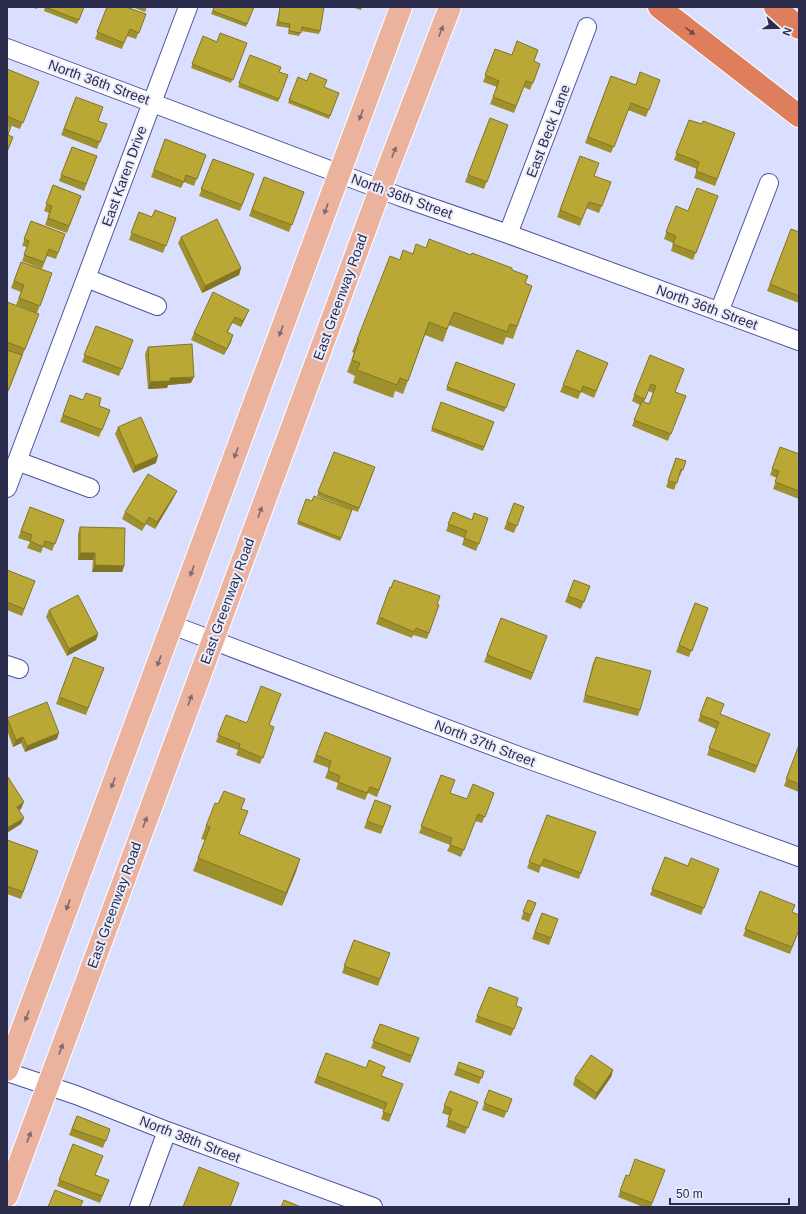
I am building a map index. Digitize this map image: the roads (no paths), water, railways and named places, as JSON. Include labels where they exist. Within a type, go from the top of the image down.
[{"type":"highway","points":[[659,7],[799,116]]},
{"type":"highway","points":[[775,7],[799,28]]},
{"type":"main road","points":[[7,1071],[401,7]]},
{"type":"main road","name":"East Greenway Road","points":[[7,1196],[380,189],[450,7]]},
{"type":"street","name":"East Karen Drive","points":[[7,488],[188,7]]},
{"type":"street","name":"East Beck Lane","points":[[508,234],[587,27]]},
{"type":"street","name":"North 36th Street","points":[[7,48],[339,172],[380,189],[508,234],[799,342]]},
{"type":"street","points":[[719,312],[769,183]]},
{"type":"street","points":[[86,278],[157,306]]},
{"type":"street","points":[[17,461],[90,488]]},
{"type":"street","name":"North 37th Street","points":[[172,625],[519,756],[799,857]]},
{"type":"street","name":"North 38th Street","points":[[7,1071],[76,1095],[362,1205]]},
{"type":"street","points":[[139,1207],[167,1131]]}]
